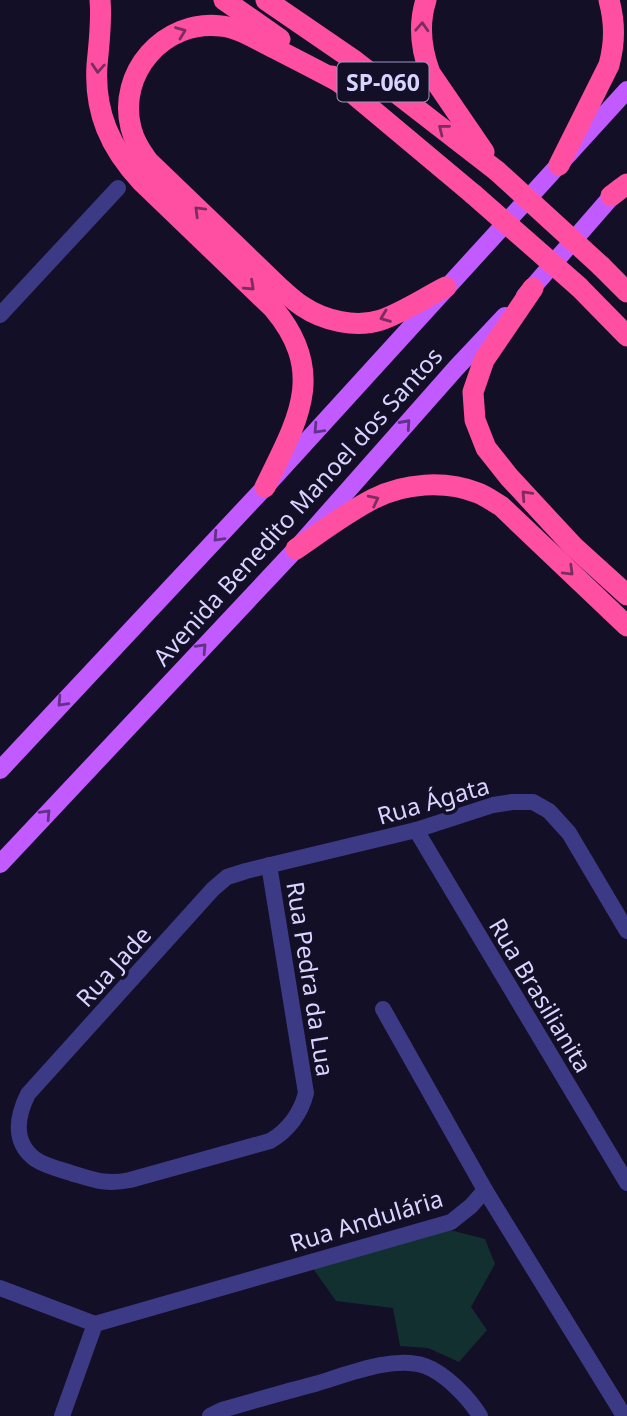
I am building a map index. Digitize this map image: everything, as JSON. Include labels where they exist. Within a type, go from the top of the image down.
[{"type":"highway","points":[[100,0],[98,97],[107,131],[118,154],[142,182],[273,308],[296,345],[303,373],[301,403],[293,430],[265,487]]},
{"type":"highway","name":"SP-060","points":[[224,0],[341,83],[579,286],[627,336]]},
{"type":"highway","name":"SP-060","points":[[265,0],[355,61],[497,171],[627,292]]},
{"type":"highway","points":[[426,0],[421,31],[425,60],[430,73],[497,171]]},
{"type":"highway","points":[[559,165],[609,65],[614,26],[609,0]]},
{"type":"highway","points":[[341,83],[246,33],[222,26],[197,26],[163,40],[153,48],[138,68],[128,104],[131,128],[148,161],[303,307],[328,318],[369,323],[383,319],[446,287]]},
{"type":"highway","points":[[533,288],[484,360],[473,392],[475,420],[486,448],[509,477],[573,546],[627,595]]},
{"type":"highway","points":[[296,549],[374,498],[421,485],[449,485],[478,493],[501,506],[627,626]]},
{"type":"main road","name":"Avenida Benedito Manoel dos Santos","points":[[0,770],[265,487],[627,90]]},
{"type":"main road","name":"Avenida Benedito Manoel dos Santos","points":[[0,864],[296,549],[456,368],[533,288],[627,179]]},
{"type":"street","points":[[0,315],[118,188]]},
{"type":"street","name":"Rua Ágata","points":[[270,865],[416,830],[493,805],[533,802],[549,811],[569,832],[627,931]]},
{"type":"street","name":"Rua Brasilianita","points":[[416,830],[627,1183]]},
{"type":"street","name":"Rua Pedra da Lua","points":[[18,1128],[24,1147],[35,1159],[96,1181],[114,1184],[279,1136],[293,1121],[306,1093],[270,865]]},
{"type":"street","name":"Rua Jade","points":[[18,1128],[20,1111],[28,1094],[213,889],[227,877],[270,865]]},
{"type":"street","points":[[383,1009],[485,1190],[624,1416]]},
{"type":"street","name":"Rua Andulária","points":[[95,1324],[451,1222],[485,1190]]},
{"type":"street","points":[[0,1288],[95,1324],[62,1416]]},
{"type":"street","points":[[210,1416],[222,1410],[374,1367],[403,1363],[426,1366],[461,1391],[480,1416]]},
{"type":"green space","points":[[446,1229],[485,1239],[495,1264],[471,1307],[487,1330],[459,1362],[428,1348],[400,1346],[393,1308],[336,1301],[312,1267]]}]
